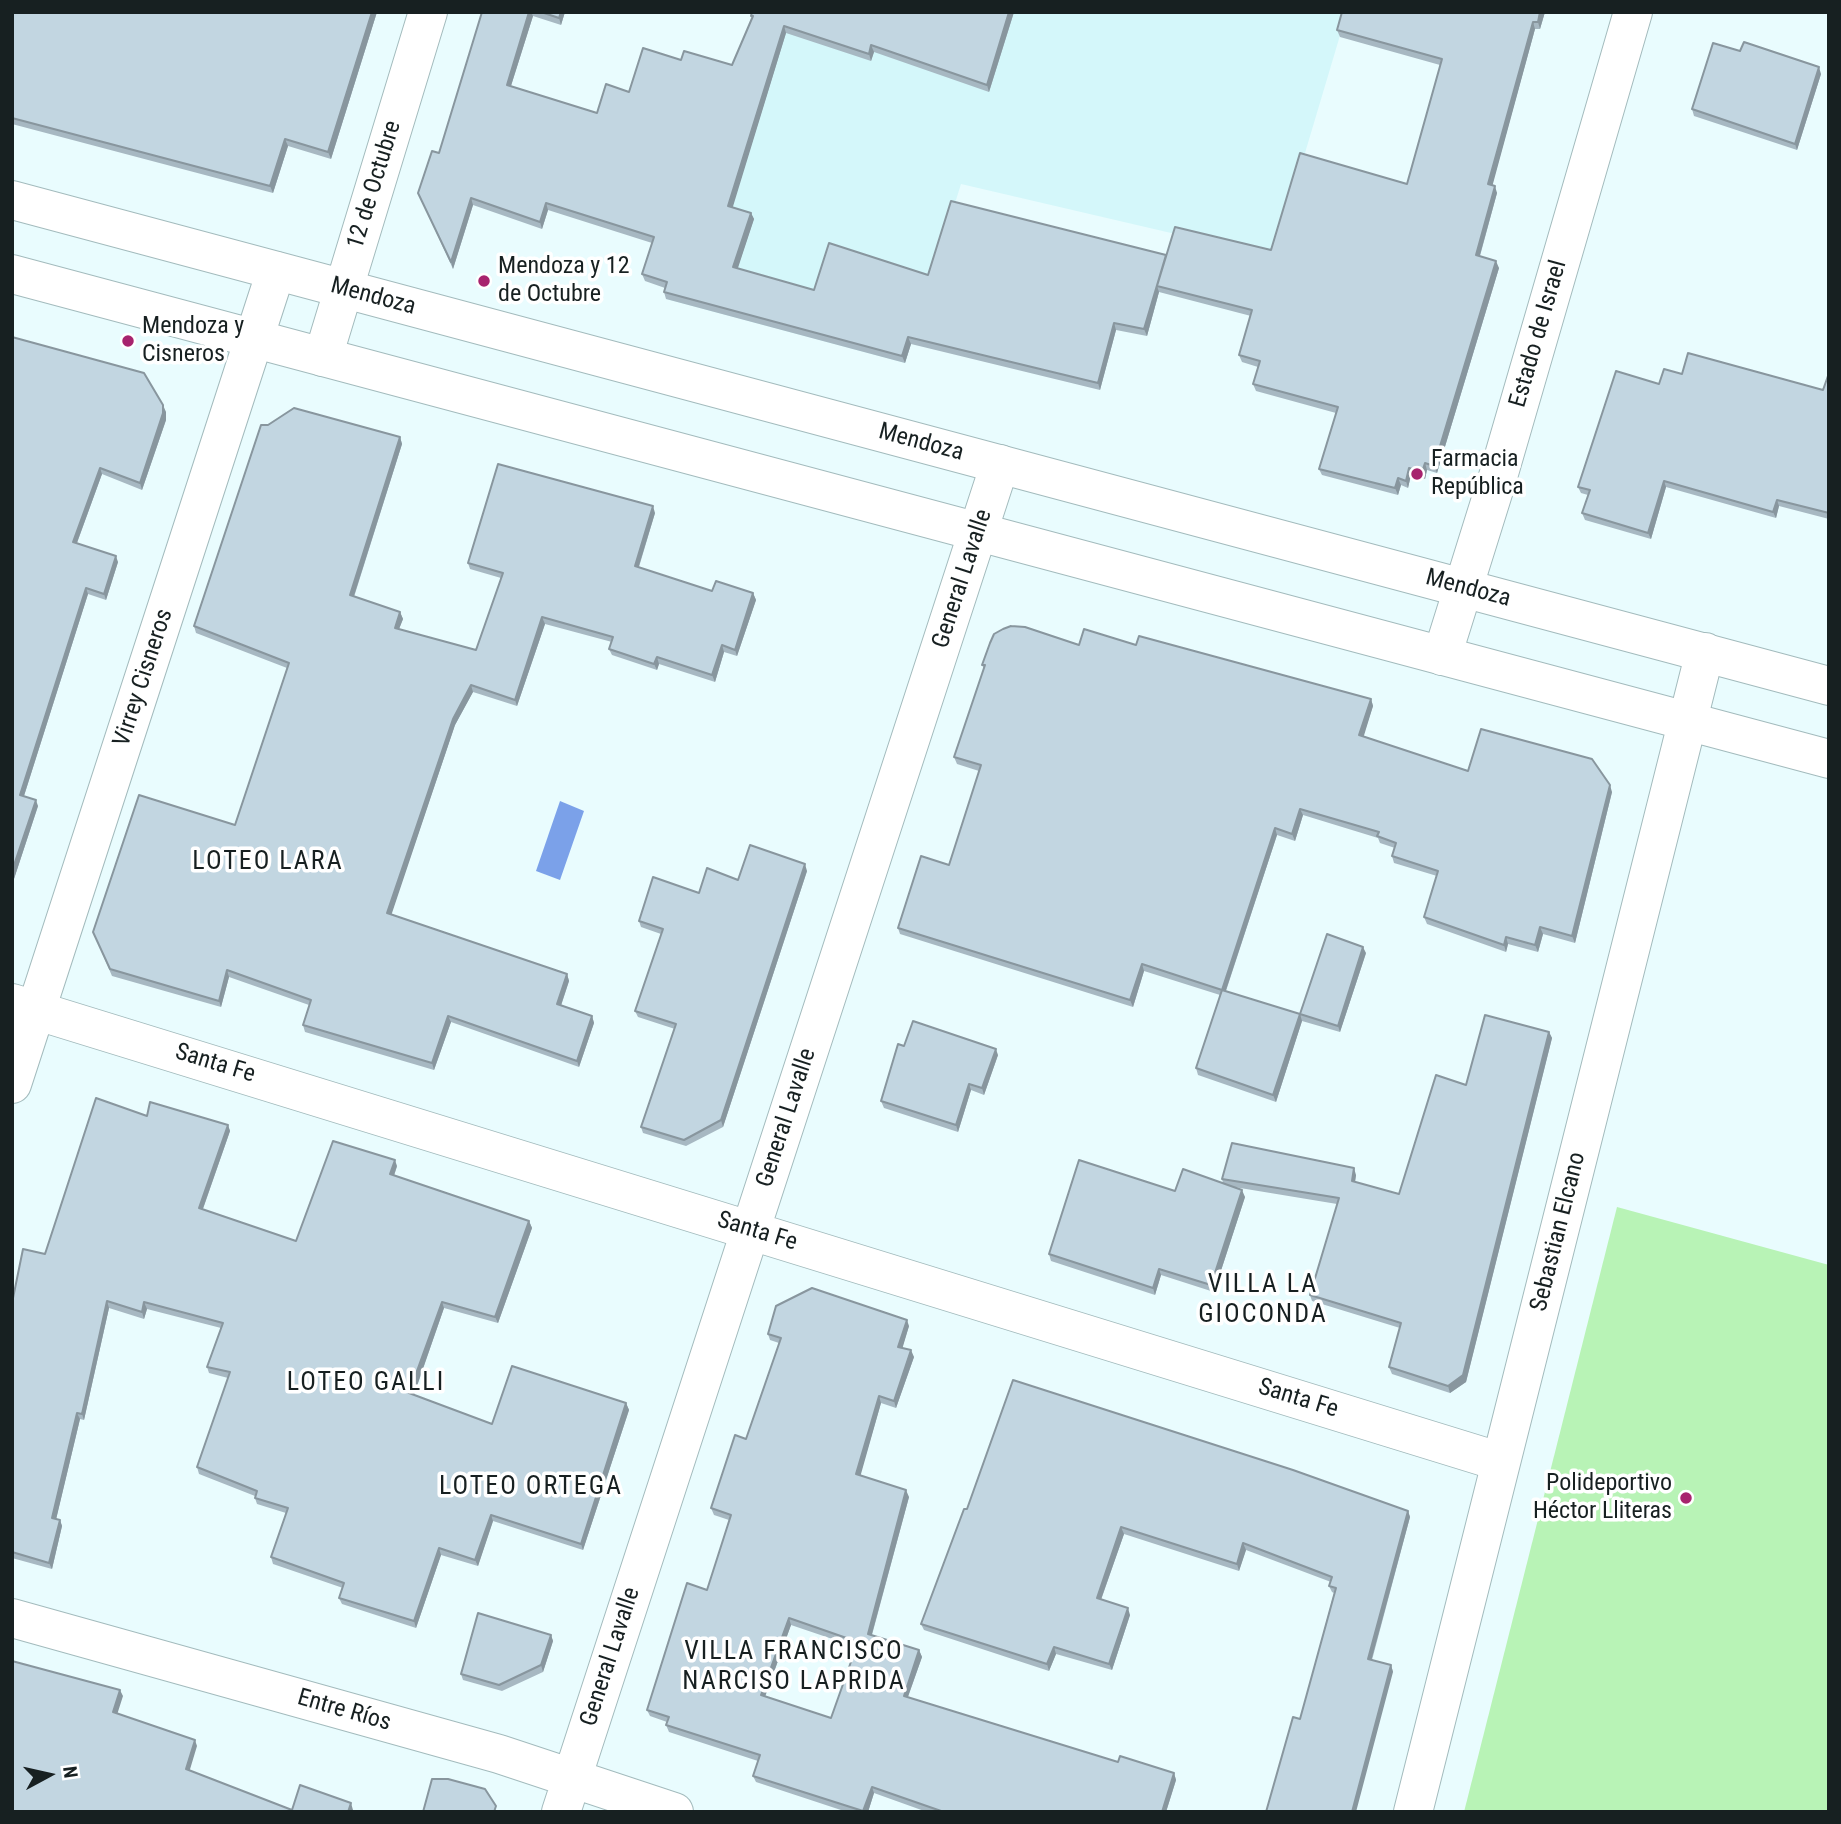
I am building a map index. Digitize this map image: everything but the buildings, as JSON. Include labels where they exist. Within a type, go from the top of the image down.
[{"type":"street","name":"12 de Octubre","points":[[323,357],[428,12]]},
{"type":"street","name":"Estado de Israel","points":[[1442,656],[1497,480],[1633,12]]},
{"type":"street","name":"Mendoza","points":[[12,200],[1829,686]]},
{"type":"street","name":"Virrey Cisneros","points":[[12,1084],[24,1006],[276,271]]},
{"type":"street","points":[[12,274],[1829,759]]},
{"type":"street","name":"General Lavalle","points":[[566,1795],[1000,464]]},
{"type":"street","name":"Sebastian Elcano","points":[[1413,1812],[1705,652]]},
{"type":"street","name":"Santa Fe","points":[[24,1006],[1501,1462]]},
{"type":"street","name":"Entre Ríos","points":[[12,1618],[499,1754],[566,1795],[674,1812]]},
{"type":"shaded area","points":[[757,12],[1347,12],[1274,257],[961,184],[905,363],[666,299]]},
{"type":"green space","name":"Polideportivo Héctor Lliteras","points":[[1617,1207],[1829,1265],[1829,1812],[1464,1812]]},
{"type":"water","points":[[560,801],[584,811],[560,880],[536,871]]},
{"type":"place","name":"Mendoza y 12 de Octubre","points":[[484,281]]},
{"type":"place","name":"Mendoza y Cisneros","points":[[128,341]]},
{"type":"place","name":"Farmacia República","points":[[1417,474]]},
{"type":"place","name":"Polideportivo Héctor Lliteras","points":[[1686,1498]]},
{"type":"district","name":"LOTEO LARA","points":[[268,862]]},
{"type":"district","name":"VILLA LA GIOCONDA","points":[[1263,1300]]},
{"type":"district","name":"LOTEO GALLI","points":[[366,1383]]},
{"type":"district","name":"LOTEO ORTEGA","points":[[531,1487]]},
{"type":"district","name":"VILLA FRANCISCO NARCISO LAPRIDA","points":[[794,1667]]}]
